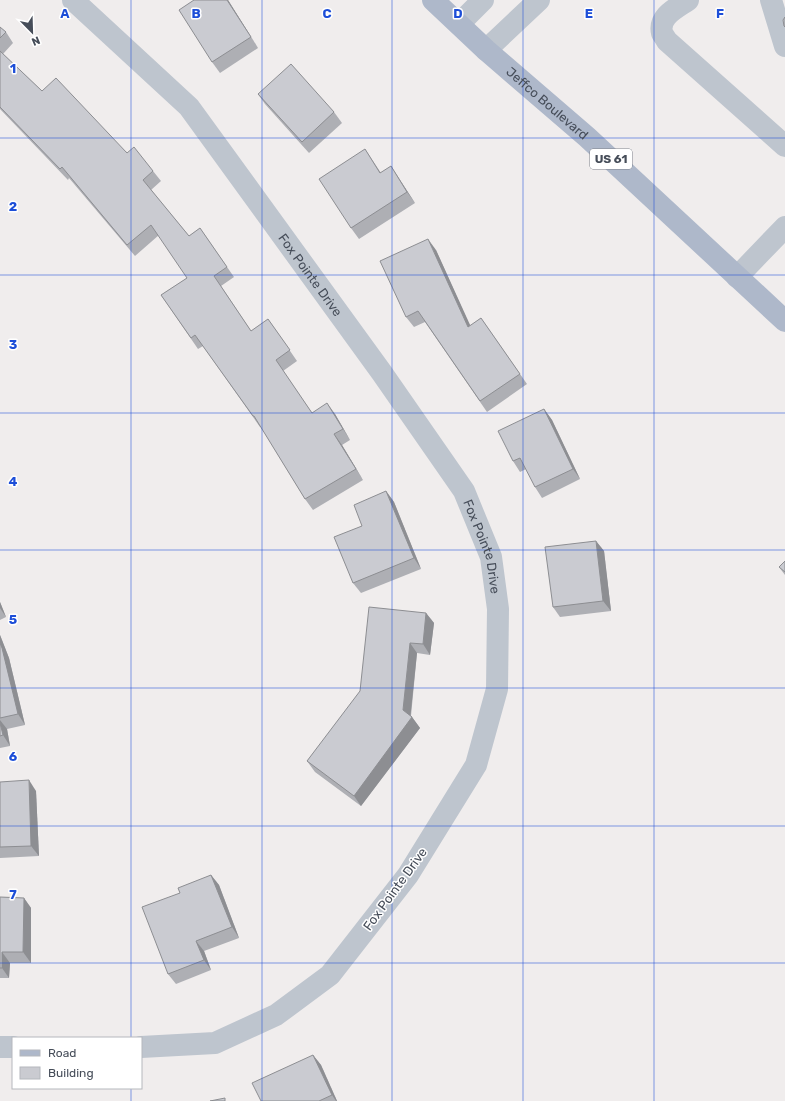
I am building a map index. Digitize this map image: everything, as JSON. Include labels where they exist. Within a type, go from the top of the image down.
[{"type":"main road","name":"Jeffco Boulevard","points":[[433,0],[486,50],[587,137],[785,321]]},
{"type":"street","name":"Fox Pointe Drive","points":[[73,0],[189,107],[382,373],[464,491],[491,557],[498,609],[497,689],[476,765],[408,875],[330,976],[276,1015],[215,1043],[142,1047]]},
{"type":"street","points":[[459,24],[483,0]]},
{"type":"street","points":[[486,50],[539,0]]},
{"type":"street","points":[[688,0],[667,15],[663,22],[662,33],[667,41],[785,146]]},
{"type":"street","points":[[771,0],[785,46]]},
{"type":"street","points":[[737,277],[785,227]]},
{"type":"street","points":[[0,1047],[12,1047]]},
{"type":"building","points":[[194,0],[227,0],[251,37],[212,62],[179,10]]},
{"type":"building","points":[[785,17],[785,27],[783,20]]},
{"type":"building","points":[[0,27],[6,32],[0,38]]},
{"type":"building","points":[[0,51],[42,91],[56,78],[127,153],[134,147],[153,171],[143,180],[189,236],[200,228],[227,267],[214,276],[251,331],[268,319],[290,350],[276,360],[312,413],[327,403],[343,429],[334,434],[356,469],[305,499],[254,416],[195,335],[191,338],[161,295],[187,278],[151,225],[127,245],[62,167],[60,169],[0,107]]},
{"type":"building","points":[[291,64],[334,112],[302,142],[258,94]]},
{"type":"building","points":[[365,149],[380,173],[391,166],[407,192],[351,228],[319,179]]},
{"type":"building","points":[[428,239],[468,327],[481,318],[520,374],[480,401],[418,311],[406,317],[380,261]]},
{"type":"building","points":[[544,409],[573,469],[535,487],[520,458],[513,461],[498,431]]},
{"type":"building","points":[[386,491],[414,558],[353,583],[334,537],[362,526],[354,505]]},
{"type":"building","points":[[596,541],[603,601],[553,607],[545,547]]},
{"type":"building","points":[[785,561],[785,572],[779,567]]},
{"type":"building","points":[[369,607],[426,613],[423,644],[410,643],[403,710],[412,717],[354,796],[307,761],[360,691]]},
{"type":"building","points":[[0,643],[18,714],[0,718]]},
{"type":"building","points":[[0,723],[3,735],[0,736]]},
{"type":"building","points":[[29,780],[31,846],[0,847],[0,782]]},
{"type":"building","points":[[211,875],[232,927],[196,941],[204,960],[168,974],[142,907],[180,893],[178,888]]},
{"type":"building","points":[[0,897],[24,898],[23,952],[2,952],[2,968],[0,968]]},
{"type":"building","points":[[313,1055],[332,1095],[319,1101],[261,1101],[252,1083]]},
{"type":"building","points":[[225,1098],[225,1101],[210,1101]]}]
